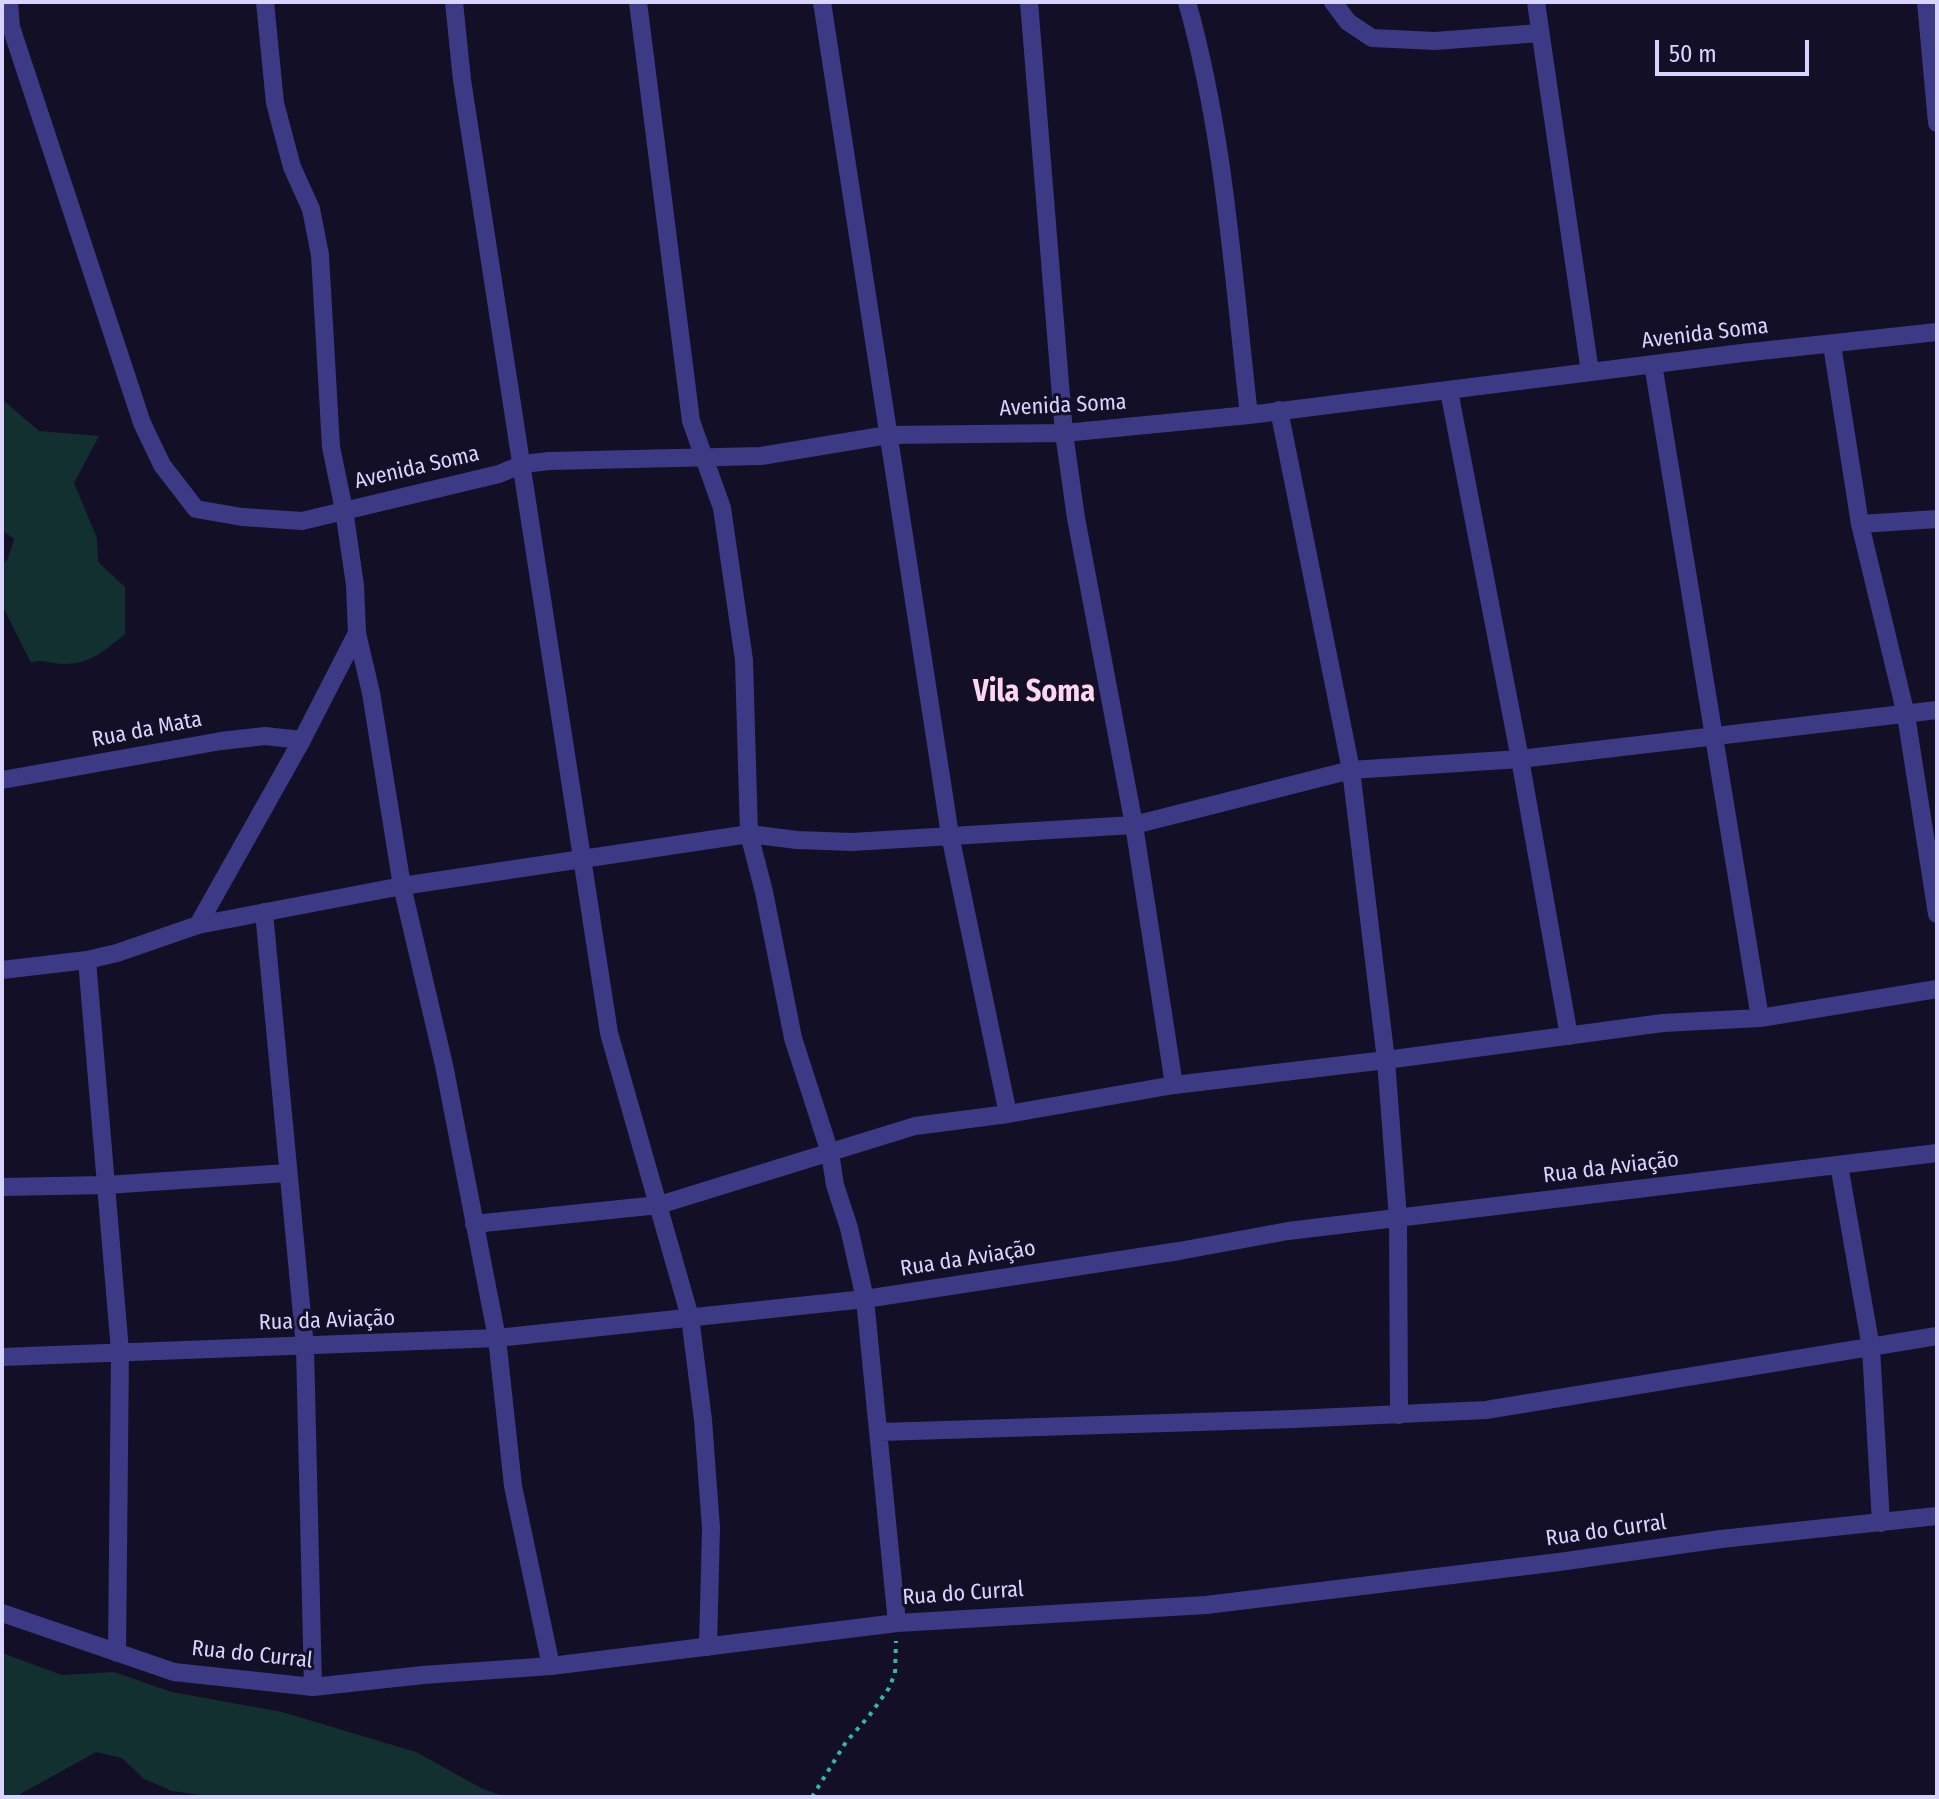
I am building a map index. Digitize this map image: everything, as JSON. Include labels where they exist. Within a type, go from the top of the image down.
[{"type":"street","name":"Avenida Soma","points":[[9,2],[11,27],[142,423],[162,465],[196,509],[242,517],[302,521],[499,474],[523,464],[549,461],[761,456],[888,435],[1064,433],[1249,415],[1937,332]]},
{"type":"street","points":[[265,2],[275,103],[292,167],[311,209],[320,255],[331,447],[355,585],[357,633],[371,693],[402,886],[444,1065],[497,1338],[513,1486],[551,1666]]},
{"type":"street","points":[[454,2],[462,80],[609,1033],[690,1317],[703,1420],[711,1528],[708,1647]]},
{"type":"street","points":[[638,2],[691,421],[722,508],[744,660],[749,834],[764,892],[793,1038],[830,1153],[835,1185],[849,1228],[865,1299],[897,1623]]},
{"type":"street","points":[[822,2],[950,835],[1008,1114]]},
{"type":"street","points":[[1029,2],[1064,433],[1076,518],[1134,825],[1174,1085]]},
{"type":"street","points":[[1187,2],[1201,50],[1216,135],[1249,415]]},
{"type":"street","points":[[1333,2],[1348,22],[1372,38],[1435,41],[1540,33]]},
{"type":"street","points":[[1536,2],[1590,372]]},
{"type":"street","points":[[1926,2],[1937,123]]},
{"type":"street","points":[[1832,345],[1860,524],[1906,715],[1937,914]]},
{"type":"street","points":[[1653,364],[1760,1018]]},
{"type":"street","points":[[1449,391],[1520,759],[1569,1036]]},
{"type":"street","points":[[1279,410],[1351,770],[1386,1060],[1398,1218],[1399,1415]]},
{"type":"street","points":[[1860,524],[1937,519]]},
{"type":"street","points":[[198,925],[302,740],[357,633]]},
{"type":"street","points":[[2,970],[87,960],[198,925],[402,886],[749,834],[852,842],[1134,825],[1351,770],[1520,759],[1937,710]]},
{"type":"street","name":"Rua da Mata","points":[[2,780],[221,741],[265,736],[302,740]]},
{"type":"street","points":[[264,912],[305,1347],[313,1687]]},
{"type":"street","points":[[87,960],[120,1351],[117,1653]]},
{"type":"street","points":[[474,1224],[659,1205],[915,1126],[1008,1114],[1174,1085],[1663,1023],[1760,1018],[1937,989]]},
{"type":"street","name":"Rua da Aviação","points":[[2,1357],[497,1338],[865,1299],[1179,1251],[1288,1231],[1937,1153]]},
{"type":"street","points":[[1839,1165],[1871,1348],[1881,1523]]},
{"type":"street","points":[[2,1187],[106,1185],[287,1173]]},
{"type":"street","points":[[880,1432],[1486,1410],[1937,1336]]},
{"type":"street","name":"Rua do Curral","points":[[2,1613],[174,1672],[313,1687],[551,1666],[897,1623],[1206,1605],[1721,1539],[1937,1516]]},
{"type":"path","points":[[812,1797],[846,1742],[889,1688],[895,1673],[897,1623]]},
{"type":"green space","points":[[2,346],[4,401],[39,431],[99,436],[74,483],[97,538],[98,562],[125,587],[125,634],[82,662],[31,663],[2,605],[2,564],[8,559],[14,539],[2,530]]},
{"type":"green space","points":[[2,1653],[62,1675],[114,1672],[172,1692],[282,1712],[416,1752],[481,1788],[505,1797],[216,1797],[172,1791],[144,1779],[122,1758],[96,1752],[15,1797],[2,1797]]},
{"type":"district","name":"Vila Soma","points":[[1034,693]]}]
